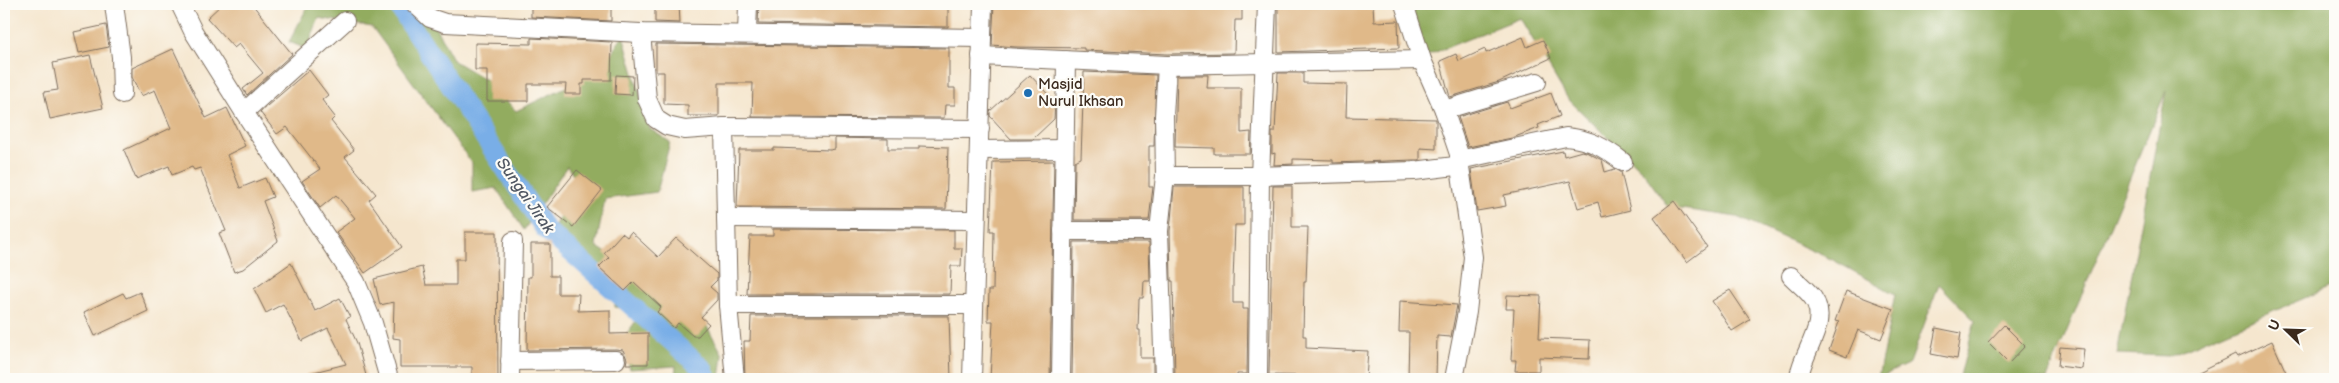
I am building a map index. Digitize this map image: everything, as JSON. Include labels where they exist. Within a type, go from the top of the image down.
[{"type":"street","points":[[114,4],[121,58],[122,94]]},
{"type":"street","points":[[180,4],[194,32],[244,112],[356,282],[374,323],[389,379]]},
{"type":"street","points":[[414,4],[430,18],[444,22],[641,33],[746,33],[981,38]]},
{"type":"street","points":[[746,33],[748,4]]},
{"type":"street","points":[[972,379],[983,4]]},
{"type":"street","points":[[1258,379],[1260,176],[1267,4]]},
{"type":"street","points":[[1404,4],[1422,60],[1444,110],[1459,154],[1473,257],[1467,312],[1454,379]]},
{"type":"street","points":[[244,112],[345,21]]},
{"type":"street","points":[[641,33],[647,99],[656,119],[668,126],[685,130],[724,127],[980,129]]},
{"type":"street","points":[[981,56],[1167,65],[1422,60]]},
{"type":"street","points":[[1061,379],[1063,149],[1066,60]]},
{"type":"street","points":[[1164,379],[1159,231],[1165,176],[1164,116],[1167,65]]},
{"type":"street","points":[[1444,110],[1537,82]]},
{"type":"street","points":[[724,127],[728,305],[735,379]]},
{"type":"street","points":[[1459,160],[1566,138],[1583,138],[1598,144],[1623,162]]},
{"type":"street","points":[[979,150],[1063,149]]},
{"type":"street","points":[[1165,176],[1260,176],[1448,168],[1456,166],[1459,160]]},
{"type":"street","points":[[726,218],[976,220]]},
{"type":"street","points":[[1063,231],[1159,231]]},
{"type":"street","points":[[510,379],[513,241]]},
{"type":"street","points":[[1791,276],[1814,299],[1818,316],[1817,331],[1799,371],[1798,379]]},
{"type":"street","points":[[728,305],[973,305]]},
{"type":"street","points":[[510,361],[616,360]]},
{"type":"green space","points":[[307,4],[423,4],[454,61],[488,81],[516,111],[601,70],[623,35],[650,129],[670,142],[657,192],[605,199],[596,246],[701,316],[723,355],[720,379],[675,379],[676,366],[630,369],[622,341],[642,312],[615,307],[615,272],[572,265],[552,230],[579,183],[567,166],[524,230],[496,188],[472,192],[472,163],[372,27],[319,18],[307,49],[289,42],[308,6]]},
{"type":"green space","points":[[1406,4],[2335,4],[2335,285],[2169,356],[2117,354],[2166,91],[2047,379],[1959,379],[1975,321],[1939,284],[1910,363],[1878,378],[1895,294],[1833,260],[1737,217],[1668,207],[1644,173],[1568,99],[1520,18],[1426,56]]},
{"type":"building","points":[[222,4],[252,4],[292,54],[247,95],[243,89],[263,73],[239,44],[234,48],[207,18]]},
{"type":"building","points":[[531,4],[611,4],[611,21],[531,17]]},
{"type":"building","points":[[655,4],[679,4],[680,23],[655,22]]},
{"type":"building","points":[[759,4],[948,4],[948,27],[758,24]]},
{"type":"building","points":[[994,4],[1242,4],[1242,20],[1235,20],[1234,53],[1167,54],[1084,50],[1084,48],[1015,47],[992,45]]},
{"type":"building","points":[[1278,4],[1373,4],[1374,22],[1398,21],[1399,48],[1278,52]]},
{"type":"building","points":[[106,25],[109,47],[79,53],[74,32]]},
{"type":"building","points":[[1523,37],[1527,47],[1543,40],[1551,58],[1499,82],[1450,97],[1440,61],[1456,54],[1459,61],[1485,49],[1486,53]]},
{"type":"building","points":[[531,38],[612,42],[611,80],[584,80],[584,84],[581,84],[581,94],[565,94],[566,84],[528,84],[528,101],[487,101],[487,70],[475,70],[475,43],[531,44]]},
{"type":"building","points":[[656,44],[949,48],[949,88],[955,88],[955,105],[945,105],[944,118],[752,117],[753,83],[719,83],[719,116],[688,116],[688,105],[664,104],[664,72],[656,72]]},
{"type":"building","points":[[173,49],[206,118],[227,108],[245,146],[227,155],[240,188],[265,178],[273,197],[263,201],[278,241],[243,269],[234,272],[219,233],[226,231],[200,168],[194,170],[192,167],[172,175],[169,166],[136,179],[124,150],[171,128],[155,90],[141,96],[132,77],[132,68]]},
{"type":"building","points":[[90,55],[103,108],[50,119],[44,92],[58,90],[53,63]]},
{"type":"building","points":[[309,70],[328,95],[322,100],[335,117],[331,121],[354,150],[345,157],[376,194],[369,200],[402,247],[365,273],[336,232],[355,218],[336,195],[320,208],[302,181],[320,169],[287,127],[277,134],[260,112]]},
{"type":"building","points":[[1084,72],[1156,75],[1154,146],[1149,146],[1149,187],[1153,187],[1149,220],[1074,220],[1075,161],[1081,158]]},
{"type":"building","points":[[1278,73],[1303,73],[1303,83],[1347,84],[1346,117],[1436,119],[1436,149],[1420,148],[1420,160],[1333,163],[1333,160],[1293,159],[1293,164],[1274,165],[1275,153],[1272,154],[1272,132],[1275,132]]},
{"type":"building","points":[[616,75],[633,76],[632,95],[615,94]]},
{"type":"building","name":"Masjid Nurul Ikhsan","points":[[1030,75],[1055,102],[1054,119],[1033,139],[1011,139],[990,116],[990,111]]},
{"type":"building","points":[[1177,75],[1208,75],[1207,88],[1241,88],[1241,133],[1251,132],[1250,154],[1214,154],[1214,148],[1175,147]]},
{"type":"building","points":[[1551,93],[1560,116],[1538,125],[1539,128],[1512,138],[1468,147],[1458,117],[1507,102],[1510,108]]},
{"type":"building","points":[[835,138],[888,139],[888,149],[919,149],[919,146],[948,147],[946,209],[737,207],[739,150],[774,150],[774,148],[830,150],[835,149]]},
{"type":"building","points":[[1563,151],[1564,156],[1582,151],[1586,152],[1602,160],[1605,172],[1615,169],[1621,172],[1630,210],[1602,217],[1598,202],[1578,208],[1570,181],[1504,195],[1506,206],[1477,211],[1471,169]]},
{"type":"building","points":[[1054,161],[1050,379],[990,379],[993,321],[988,321],[989,290],[993,290],[994,231],[990,231],[993,162]]},
{"type":"building","points":[[577,170],[602,190],[573,227],[547,207]]},
{"type":"building","points":[[1273,186],[1292,186],[1292,227],[1308,227],[1303,336],[1306,336],[1306,348],[1368,351],[1366,379],[1321,379],[1321,376],[1269,375]]},
{"type":"building","points":[[1174,187],[1244,187],[1244,225],[1235,225],[1233,303],[1243,303],[1243,309],[1248,309],[1247,374],[1237,374],[1237,379],[1175,379],[1170,231]]},
{"type":"building","points":[[1674,201],[1707,247],[1687,262],[1654,217]]},
{"type":"building","points":[[773,229],[954,230],[954,248],[962,248],[961,266],[951,266],[950,294],[747,294],[750,236],[773,236]]},
{"type":"building","points":[[465,232],[497,232],[498,379],[472,379],[472,367],[400,367],[400,339],[393,338],[394,302],[380,305],[374,279],[422,267],[426,285],[456,285],[456,259],[465,259]]},
{"type":"building","points":[[631,232],[658,257],[676,238],[717,274],[717,280],[710,287],[717,293],[717,300],[701,317],[709,324],[698,336],[693,336],[678,323],[674,328],[657,312],[661,307],[634,282],[625,291],[599,267],[609,257],[604,253],[622,233],[627,237]]},
{"type":"building","points":[[1074,242],[1149,242],[1150,281],[1144,281],[1143,298],[1139,298],[1138,330],[1140,330],[1140,358],[1153,358],[1153,379],[1072,379]]},
{"type":"building","points":[[531,244],[550,244],[550,276],[558,276],[558,294],[579,294],[578,311],[610,310],[610,334],[648,333],[648,364],[626,364],[627,359],[623,350],[616,349],[527,350],[528,277],[531,277]]},
{"type":"building","points":[[291,263],[315,311],[340,298],[350,317],[346,319],[357,343],[367,379],[306,379],[306,374],[346,364],[328,328],[302,341],[283,304],[266,313],[254,289]]},
{"type":"building","points":[[1730,290],[1750,320],[1732,331],[1712,301]]},
{"type":"building","points":[[1846,291],[1893,309],[1881,339],[1858,330],[1847,357],[1829,350],[1839,322],[1835,321]]},
{"type":"building","points":[[140,292],[148,311],[95,336],[84,312],[123,293],[126,298]]},
{"type":"building","points":[[1507,295],[1541,296],[1539,338],[1590,340],[1589,359],[1539,357],[1539,371],[1515,371],[1516,360],[1511,360],[1514,309],[1506,309]]},
{"type":"building","points":[[1400,301],[1457,305],[1451,337],[1437,336],[1436,379],[1408,379],[1409,332],[1399,332]]},
{"type":"building","points":[[751,316],[949,316],[951,379],[816,379],[779,377],[779,379],[745,379],[744,341],[750,341]]},
{"type":"building","points":[[2004,325],[2025,346],[2009,363],[1988,342]]},
{"type":"building","points":[[1936,328],[1961,333],[1957,359],[1931,354]]},
{"type":"building","points":[[2272,341],[2289,379],[2185,379],[2235,354],[2237,357]]},
{"type":"building","points":[[2060,347],[2084,349],[2082,369],[2058,366]]},
{"type":"waterway","name":"Sungai Jirak","points":[[397,4],[545,229],[703,369],[707,379]]},
{"type":"place","name":"Masjid Nurul Ikhsan","points":[[1028,93]]}]
